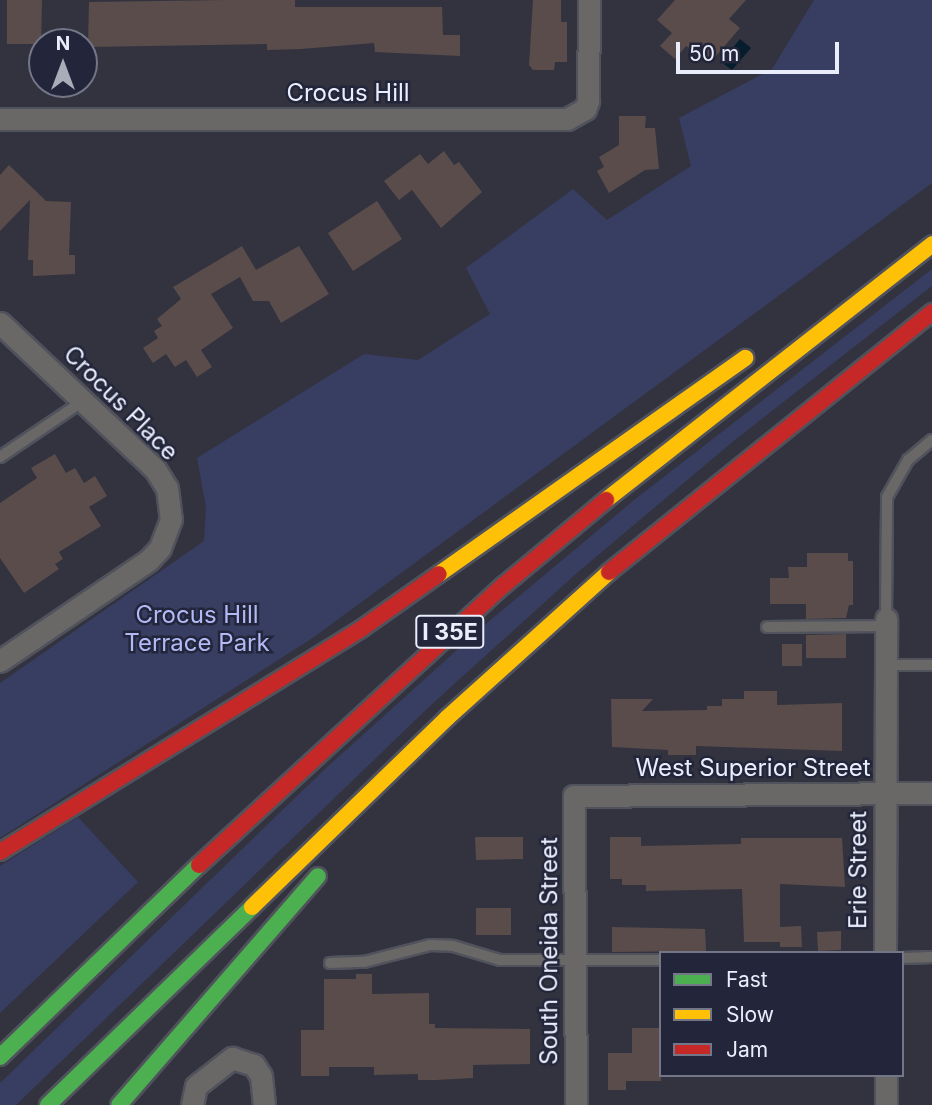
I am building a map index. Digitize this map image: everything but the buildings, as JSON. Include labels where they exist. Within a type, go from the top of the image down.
[{"type":"highway","points":[[842,292],[932,233]]},
{"type":"highway","name":"I 35E","points":[[0,1057],[253,813],[504,585],[720,406],[932,244]]},
{"type":"highway","name":"I 35E","points":[[48,1105],[447,718],[645,539],[932,312]]},
{"type":"highway","points":[[0,852],[360,629],[763,346]]},
{"type":"highway","points":[[376,812],[447,718]]},
{"type":"highway","points":[[120,1105],[269,927],[332,860]]},
{"type":"street","name":"Crocus Hill","points":[[2,121],[567,119],[585,109],[588,102],[589,0]]},
{"type":"street","name":"Crocus Place","points":[[0,323],[163,481],[171,503],[167,534],[149,560],[0,662]]},
{"type":"street","name":"Erie Street","points":[[885,951],[886,623]]},
{"type":"street","name":"West Superior Street","points":[[574,796],[932,793]]},
{"type":"street","name":"South Oneida Street","points":[[574,796],[576,1105]]},
{"type":"street","points":[[192,1105],[196,1086],[232,1058],[254,1065],[261,1076],[264,1105]]},
{"type":"street","points":[[886,1077],[886,1105]]},
{"type":"lane","points":[[0,457],[83,401]]},
{"type":"lane","points":[[767,627],[886,623],[887,497],[908,460],[932,440]]},
{"type":"lane","points":[[884,664],[932,664]]},
{"type":"lane","points":[[330,963],[364,962],[430,945],[453,946],[500,960],[659,960]]},
{"type":"lane","points":[[904,958],[932,957]]},
{"type":"green space","name":"Crocus Hill Terrace Park","points":[[814,0],[932,0],[932,183],[314,637],[0,838],[0,683],[204,541],[206,507],[197,458],[364,354],[418,360],[490,314],[466,268],[573,189],[607,220],[691,166],[679,118],[772,69]]},
{"type":"green space","points":[[932,269],[932,286],[736,439],[578,572],[430,706],[16,1105],[0,1105],[0,1083],[326,768],[487,623],[634,500]]},
{"type":"green space","points":[[78,817],[138,882],[0,1013],[0,866]]},
{"type":"shaded area","points":[[740,39],[751,48],[732,70],[721,62]]},
{"type":"traffic: fast","points":[[0,1057],[199,865]]},
{"type":"traffic: fast","points":[[119,1105],[318,876]]},
{"type":"traffic: fast","points":[[48,1105],[252,907]]},
{"type":"traffic: slow","points":[[606,500],[932,244]]},
{"type":"traffic: slow","points":[[439,574],[745,358]]},
{"type":"traffic: slow","points":[[252,907],[447,718],[609,572]]},
{"type":"traffic: jam","points":[[609,572],[932,312]]},
{"type":"traffic: jam","points":[[199,865],[504,585],[606,500]]},
{"type":"traffic: jam","points":[[0,852],[361,629],[439,574]]}]
